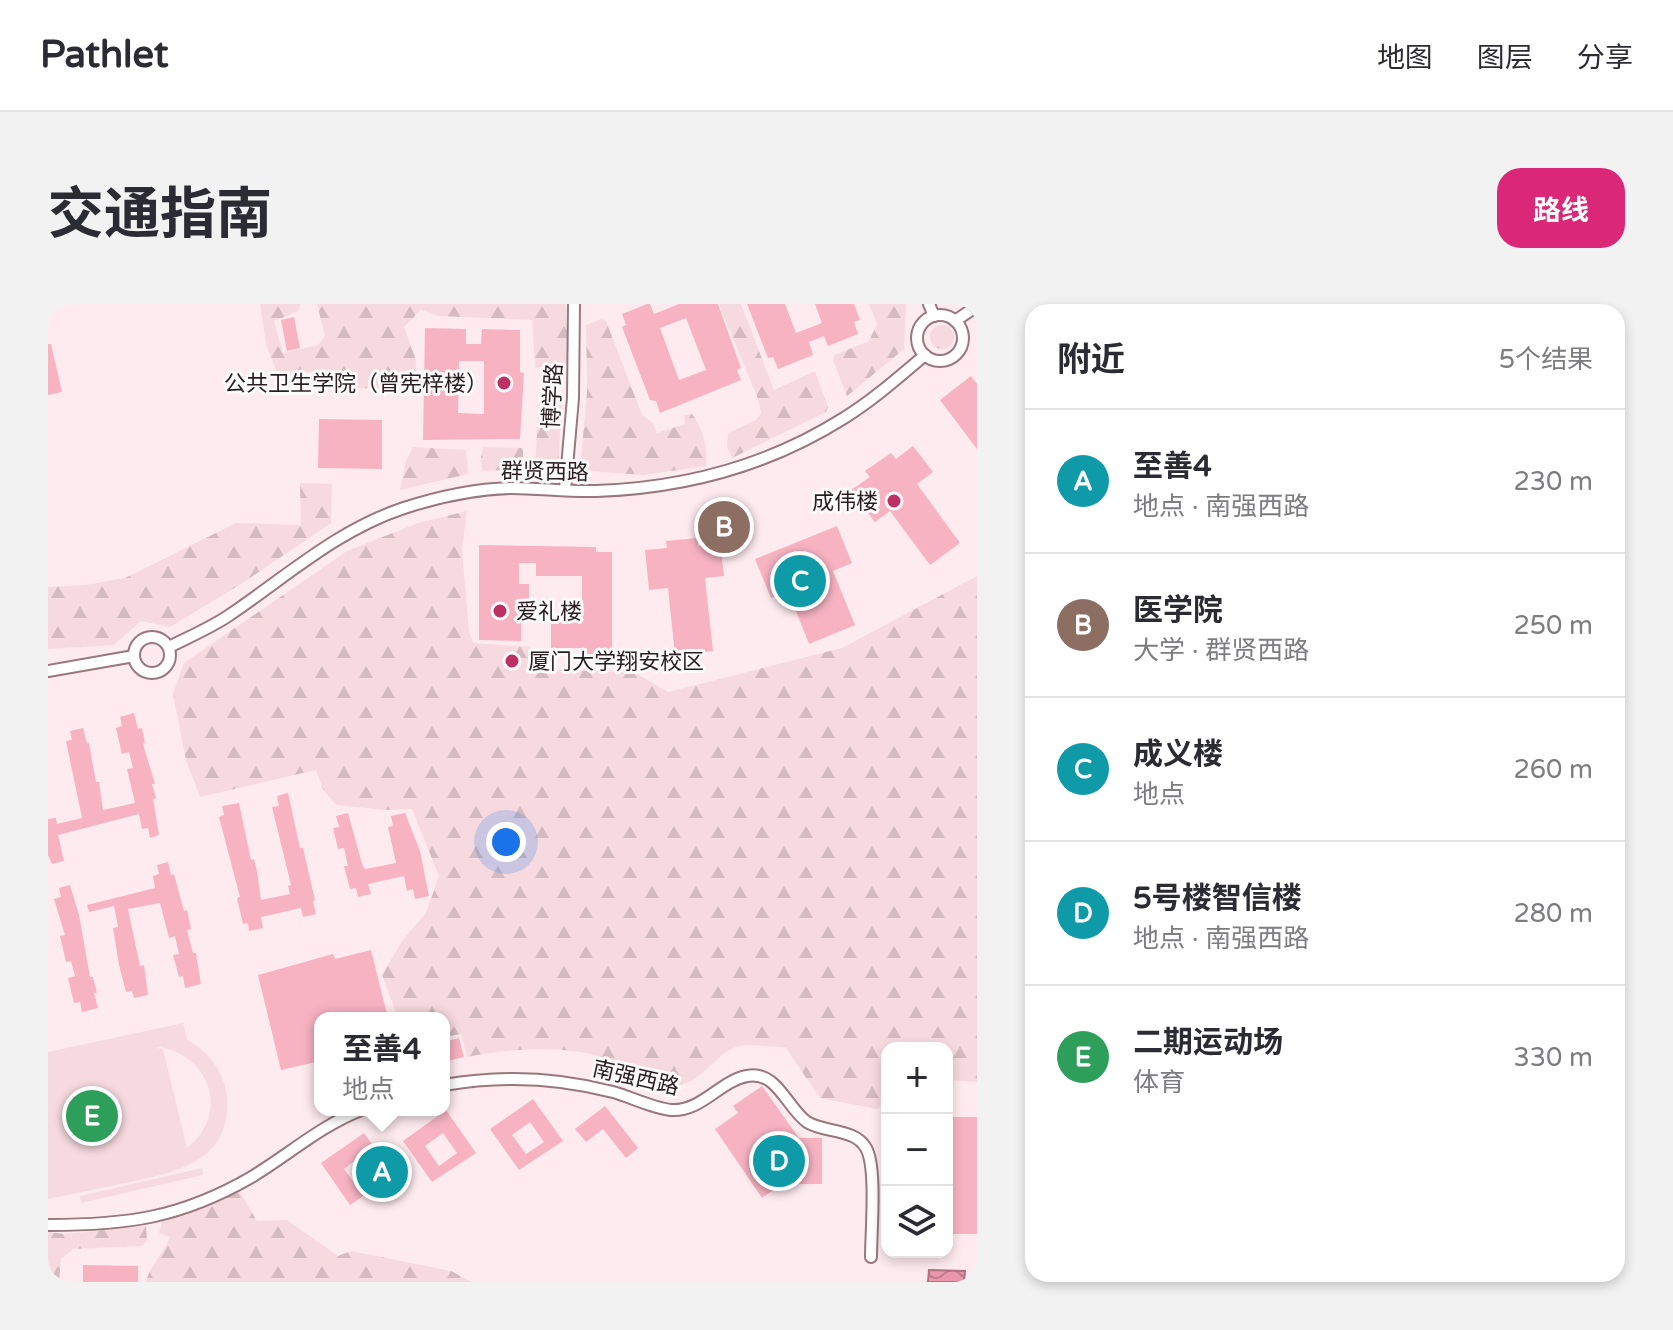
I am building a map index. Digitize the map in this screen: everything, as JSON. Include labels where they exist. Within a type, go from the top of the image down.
[{"type":"street","name":"博学路","points":[[565,490],[573,398],[574,304]]},
{"type":"street","points":[[929,304],[934,316]]},
{"type":"street","points":[[955,321],[977,306]]},
{"type":"street","points":[[941,315],[955,321],[963,337],[956,354],[939,361],[925,355],[918,336],[924,322],[941,315]]},
{"type":"street","name":"群贤西路","points":[[169,647],[227,617],[323,547],[358,526],[404,508],[458,494],[510,488],[634,490],[712,476],[768,458],[844,418],[925,355]]},
{"type":"street","points":[[156,636],[169,647],[171,659],[159,672],[142,670],[134,656],[136,645],[145,637],[156,636]]},
{"type":"street","points":[[48,671],[134,656]]},
{"type":"street","name":"南强西路","points":[[450,1084],[492,1078],[540,1079],[612,1092],[669,1110],[692,1107],[737,1079],[749,1075],[762,1076],[772,1082],[808,1123],[856,1137],[866,1147],[871,1163],[871,1257]]},
{"type":"street","points":[[48,1225],[101,1225],[153,1218],[208,1200],[350,1116]]},
{"type":"shaded area","name":"厦门大学翔安校区","points":[[48,304],[977,304],[977,1282],[48,1282]]},
{"type":"green space","points":[[260,304],[300,304],[299,311],[274,321],[283,353],[318,345],[325,336],[317,304],[566,304],[568,365],[535,368],[532,320],[439,316],[421,310],[404,327],[416,360],[415,389],[355,388],[353,396],[332,371],[277,373],[266,344]]},
{"type":"green space","points":[[719,304],[741,304],[774,390],[815,371],[828,407],[826,412],[732,458],[727,447],[728,433],[756,420],[761,413]]},
{"type":"green space","points":[[869,304],[906,304],[904,349],[847,396],[833,360],[835,355],[869,341],[877,324]]},
{"type":"green space","points":[[601,319],[606,321],[642,415],[653,423],[657,433],[685,424],[684,415],[692,414],[704,439],[706,466],[643,475],[588,471],[583,467],[581,459],[587,392],[586,325]]},
{"type":"green space","points":[[942,325],[953,332],[954,337],[947,348],[942,349],[931,342],[930,337],[937,326]]},
{"type":"green space","points":[[539,398],[562,399],[558,469],[535,467]]},
{"type":"green space","points":[[413,447],[466,450],[468,474],[400,490],[406,461]]},
{"type":"green space","points":[[483,447],[523,448],[523,469],[482,471]]},
{"type":"green space","points":[[300,483],[332,484],[331,523],[241,584],[170,627],[141,621],[114,645],[48,649],[48,587],[86,585],[125,578],[236,523],[301,525]]},
{"type":"green space","points":[[467,511],[462,550],[469,631],[473,643],[529,647],[553,670],[634,672],[668,692],[842,648],[977,576],[977,1082],[953,1080],[953,1042],[881,1042],[881,1105],[877,1109],[820,1098],[785,1047],[736,1047],[697,1077],[679,1085],[669,1085],[607,1059],[574,1051],[519,1050],[467,1057],[461,1034],[450,1036],[450,1012],[396,1012],[382,975],[402,941],[426,913],[439,876],[412,809],[385,810],[336,805],[323,789],[316,770],[200,797],[186,760],[173,694],[184,663],[347,551],[418,523]]},
{"type":"green space","points":[[183,1023],[187,1040],[209,1057],[226,1089],[226,1120],[220,1137],[210,1151],[181,1168],[145,1179],[48,1199],[48,1052]],"holes":[[[159,1047],[177,1052],[202,1074],[209,1088],[211,1104],[200,1135],[187,1148],[163,1049],[156,1048]]]},
{"type":"green space","points":[[202,1168],[203,1175],[81,1203],[80,1196]]},
{"type":"green space","points":[[240,1192],[257,1221],[287,1220],[338,1256],[351,1251],[451,1271],[472,1282],[146,1282],[170,1237],[159,1233],[162,1220]]},
{"type":"green space","points":[[146,1226],[147,1239],[143,1246],[73,1249],[61,1259],[59,1282],[48,1282],[48,1232],[65,1234]]},
{"type":"water","points":[[929,1270],[965,1271],[964,1282],[928,1282]]},
{"type":"building","points":[[647,304],[650,304],[654,314],[679,304],[718,304],[741,368],[737,370],[741,380],[660,413],[656,401],[650,400],[622,327],[626,325],[622,314]],"holes":[[[686,318],[706,370],[679,380],[660,328]]]},
{"type":"building","points":[[747,304],[785,304],[796,333],[822,323],[815,304],[854,304],[860,320],[854,322],[858,334],[828,346],[824,336],[809,342],[813,355],[778,369],[773,357],[768,358]]},
{"type":"building","points":[[294,317],[300,348],[287,351],[281,320]]},
{"type":"building","name":"公共卫生学院（曾宪梓楼）","points":[[425,328],[466,329],[466,344],[481,344],[482,329],[520,330],[520,372],[524,373],[520,439],[423,440]],"holes":[[[459,361],[484,361],[484,414],[458,413]]]},
{"type":"building","points":[[48,344],[51,344],[62,392],[48,395]]},
{"type":"building","points":[[971,376],[977,384],[977,449],[940,400]]},
{"type":"building","points":[[319,419],[382,420],[382,469],[318,468]]},
{"type":"building","name":"成伟楼","points":[[913,446],[933,472],[917,484],[960,543],[930,565],[890,511],[875,522],[851,490],[870,477],[865,471],[891,453],[896,459]]},
{"type":"building","points":[[837,526],[852,563],[833,571],[855,625],[809,644],[788,591],[771,598],[755,559]]},
{"type":"building","points":[[698,538],[698,546],[720,543],[724,576],[705,578],[713,651],[675,655],[668,588],[649,590],[645,550],[667,548],[666,541]]},
{"type":"building","name":"爱礼楼","points":[[479,545],[596,547],[596,552],[612,552],[612,659],[583,659],[583,648],[551,648],[551,622],[582,622],[582,576],[536,576],[536,563],[519,563],[519,584],[529,584],[529,599],[521,599],[521,641],[479,640]]},
{"type":"building","points":[[134,713],[138,729],[142,728],[143,744],[155,784],[152,784],[156,798],[153,799],[159,835],[150,838],[148,828],[142,829],[139,814],[58,835],[64,861],[52,864],[48,855],[48,819],[56,818],[57,824],[82,818],[66,741],[72,740],[70,731],[83,728],[96,782],[99,782],[103,810],[135,803],[127,769],[133,768],[129,752],[122,754],[116,728],[122,726],[120,717]]},
{"type":"building","points":[[288,793],[316,914],[303,917],[301,908],[261,917],[263,928],[249,931],[248,923],[243,924],[237,898],[240,897],[219,817],[224,815],[222,806],[239,803],[251,860],[254,859],[257,871],[261,900],[290,894],[288,886],[291,885],[272,807],[279,806],[277,796]]},
{"type":"building","points":[[348,813],[366,869],[396,863],[388,827],[393,826],[391,816],[405,813],[420,851],[429,896],[415,899],[413,889],[407,891],[404,876],[368,884],[371,894],[358,897],[356,888],[350,889],[344,866],[348,866],[344,848],[338,849],[333,828],[339,827],[336,816]]},
{"type":"building","points":[[168,862],[184,911],[187,910],[191,929],[187,930],[193,953],[196,953],[201,984],[185,988],[183,976],[179,977],[173,955],[179,954],[175,936],[169,938],[160,903],[128,909],[140,966],[144,965],[148,995],[134,998],[132,991],[126,992],[119,965],[113,928],[118,927],[114,906],[89,912],[87,905],[155,888],[153,876],[159,874],[157,865]]},
{"type":"building","points":[[70,885],[79,915],[90,977],[93,977],[97,993],[94,993],[98,1008],[82,1012],[80,1002],[74,1003],[68,978],[75,976],[71,961],[66,962],[60,936],[65,935],[54,899],[61,897],[59,888]]},
{"type":"building","points":[[371,950],[386,1012],[314,1012],[314,1062],[281,1070],[258,975],[333,954],[335,959]]},
{"type":"building","points":[[459,1038],[464,1057],[450,1060],[450,1040]]},
{"type":"building","points":[[762,1086],[799,1138],[822,1138],[822,1184],[782,1184],[762,1198],[715,1129],[738,1113],[733,1106]]},
{"type":"building","points":[[533,1099],[563,1141],[519,1170],[490,1129]],"holes":[[[530,1122],[544,1142],[526,1154],[512,1135]]]},
{"type":"building","points":[[605,1106],[638,1148],[626,1158],[603,1129],[586,1142],[575,1129]]},
{"type":"building","points":[[438,1116],[450,1116],[476,1153],[432,1182],[403,1141]],"holes":[[[443,1133],[457,1153],[439,1166],[425,1146]]]},
{"type":"building","points":[[953,1117],[977,1117],[977,1234],[953,1234]]},
{"type":"building","points":[[364,1133],[394,1175],[350,1205],[321,1163]],"holes":[[[361,1156],[375,1176],[358,1188],[344,1169]]]},
{"type":"building","points":[[83,1265],[138,1266],[138,1282],[83,1282]]},
{"type":"place","name":"公共卫生学院（曾宪梓楼）","points":[[504,383]]},
{"type":"place","name":"成伟楼","points":[[894,501]]},
{"type":"place","name":"医学院","points":[[724,527]]},
{"type":"place","name":"成义楼","points":[[800,581]]},
{"type":"place","name":"爱礼楼","points":[[500,611]]},
{"type":"place","name":"厦门大学翔安校区","points":[[512,661]]},
{"type":"place","name":"二期运动场","points":[[92,1116]]},
{"type":"place","name":"5号楼智信楼","points":[[779,1161]]},
{"type":"place","name":"至善4","points":[[382,1172]]}]
